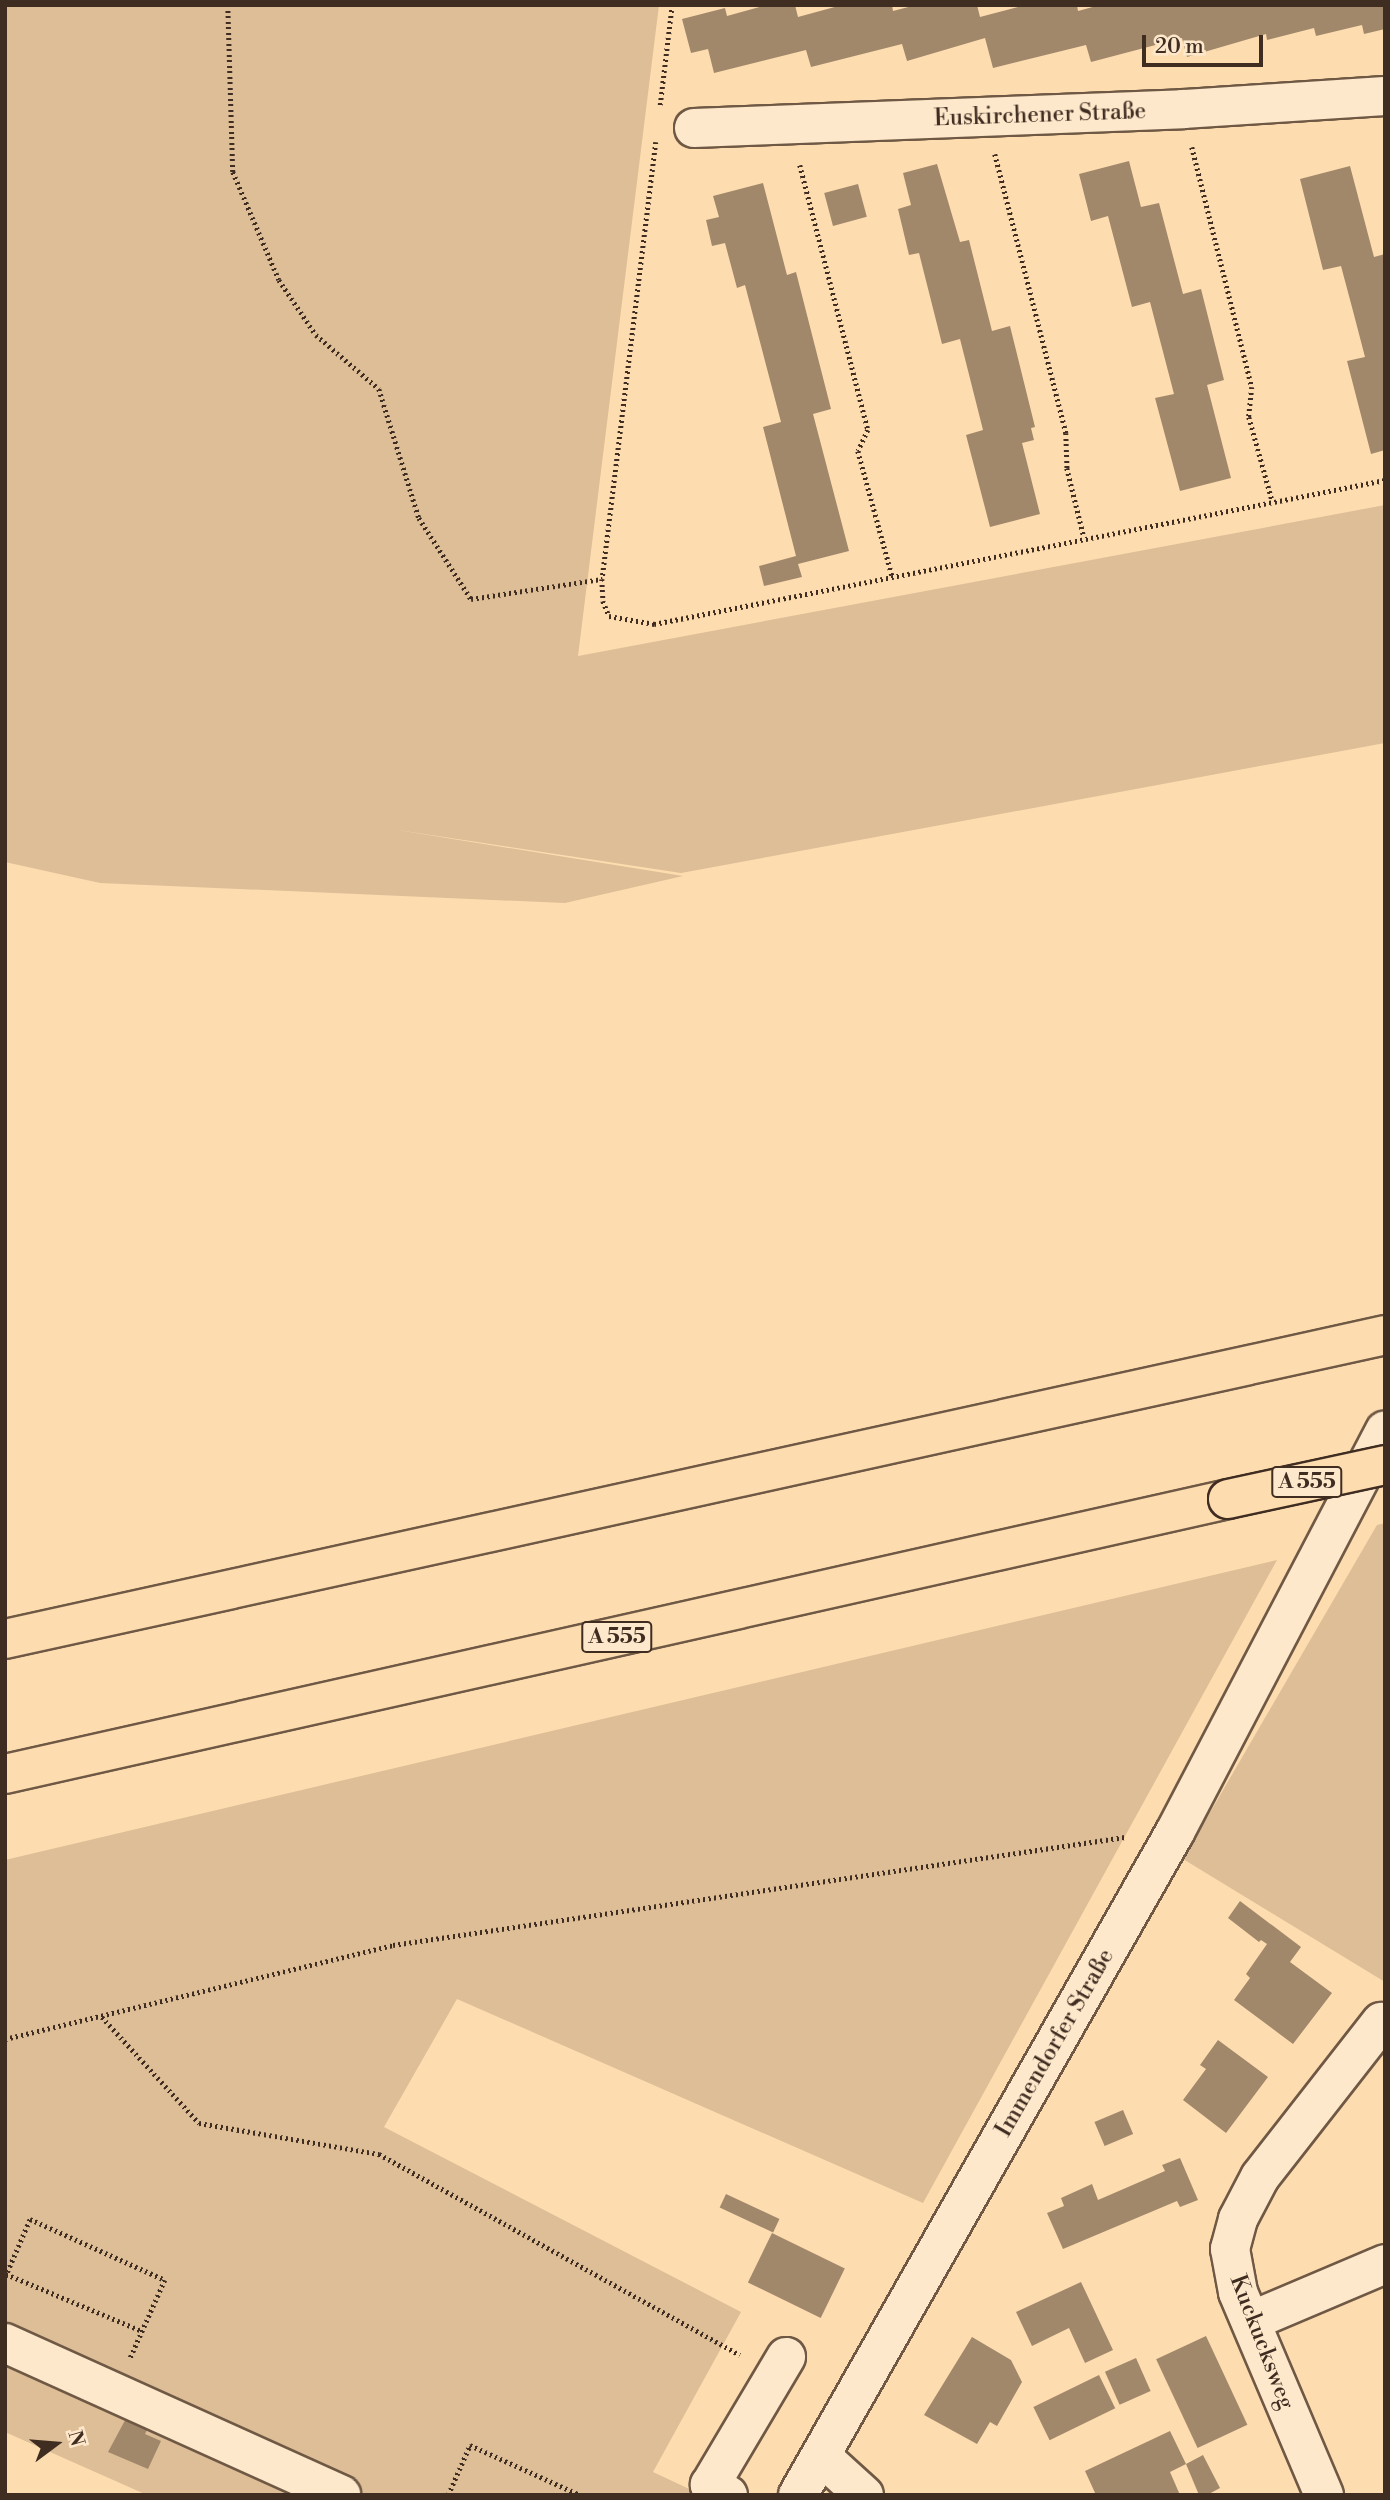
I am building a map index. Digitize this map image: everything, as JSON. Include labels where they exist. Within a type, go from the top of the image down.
[{"type":"highway","points":[[5,1639],[1385,1335]]},
{"type":"highway","name":"A 555","points":[[5,1774],[1385,1465]]},
{"type":"street","name":"Euskirchener Straße","points":[[676,129],[1183,109],[1385,96]]},
{"type":"street","name":"Immendorfer Straße","points":[[798,2495],[1175,1832],[1385,1432]]},
{"type":"street","name":"Kuckucksweg","points":[[1324,2495],[1238,2292],[1230,2249],[1238,2220],[1261,2177],[1381,2022]]},
{"type":"street","points":[[1251,2321],[1385,2264]]},
{"type":"street","points":[[5,2343],[341,2495]]},
{"type":"street","points":[[728,2495],[710,2485],[780,2365]]},
{"type":"street","points":[[821,2456],[863,2495]]},
{"type":"path","points":[[228,5],[233,172],[286,291],[316,335],[379,389],[419,518],[471,599],[602,579]]},
{"type":"path","points":[[659,116],[672,5]]},
{"type":"path","points":[[1183,109],[1252,387],[1249,417],[1272,500]]},
{"type":"path","points":[[985,118],[1066,433],[1067,468],[1084,537]]},
{"type":"path","points":[[790,125],[868,430],[858,451],[892,575]]},
{"type":"path","points":[[676,129],[602,579],[603,601],[609,616],[654,624],[1084,537],[1385,480]]},
{"type":"path","points":[[5,2039],[393,1945],[1175,1832]]},
{"type":"path","points":[[102,2017],[199,2123],[379,2154],[780,2365]]},
{"type":"path","points":[[115,2392],[165,2280],[30,2219],[6,2276],[142,2331]]},
{"type":"path","points":[[448,2495],[470,2445],[580,2495]]},
{"type":"shaded area","points":[[5,5],[659,5],[578,656],[1385,505],[1385,743],[681,873],[391,829],[683,876],[565,903],[100,883],[5,862]]},
{"type":"shaded area","points":[[1385,1523],[1385,1982],[1183,1859],[1377,1525]]},
{"type":"shaded area","points":[[1277,1560],[923,2203],[457,1999],[384,2127],[741,2312],[653,2472],[702,2495],[147,2495],[5,2432],[5,1860]]},
{"type":"building","points":[[767,5],[795,5],[798,17],[842,5],[892,5],[893,11],[916,5],[977,5],[980,17],[1026,5],[1077,5],[1078,11],[1100,5],[1385,5],[1385,29],[1364,34],[1362,25],[1316,36],[1314,28],[1267,40],[1266,34],[1187,57],[1182,38],[1091,62],[1086,45],[993,68],[985,38],[907,61],[902,44],[811,67],[806,50],[714,73],[708,49],[691,53],[682,19],[725,8],[727,16]]},
{"type":"building","points":[[1129,161],[1141,207],[1159,203],[1183,294],[1201,289],[1224,380],[1207,385],[1231,478],[1180,491],[1155,398],[1174,394],[1150,302],[1132,307],[1108,216],[1091,221],[1079,174]]},
{"type":"building","points":[[937,164],[960,242],[969,240],[992,331],[1010,326],[1035,427],[1031,428],[1034,440],[1022,443],[1040,514],[990,527],[966,435],[983,430],[960,339],[942,344],[919,253],[909,255],[898,209],[911,205],[903,173]]},
{"type":"building","points":[[1350,166],[1374,257],[1385,254],[1385,450],[1371,454],[1347,361],[1365,357],[1341,266],[1323,270],[1300,179]]},
{"type":"building","points":[[763,183],[787,275],[796,272],[831,409],[813,414],[849,551],[798,564],[802,577],[764,586],[759,566],[796,556],[763,427],[781,422],[745,285],[737,288],[725,243],[712,246],[706,220],[719,217],[713,196]]},
{"type":"building","points":[[858,184],[867,217],[833,226],[824,193]]},
{"type":"building","points":[[1240,1901],[1301,1947],[1290,1962],[1332,1993],[1293,2044],[1234,2000],[1250,1978],[1246,1974],[1267,1944],[1261,1940],[1259,1942],[1228,1918]]},
{"type":"building","points":[[1218,2040],[1268,2077],[1226,2133],[1183,2100],[1206,2069],[1200,2065]]},
{"type":"building","points":[[1123,2110],[1133,2134],[1105,2146],[1094,2122]]},
{"type":"building","points":[[1180,2158],[1198,2200],[1180,2207],[1177,2201],[1063,2249],[1047,2213],[1064,2206],[1061,2198],[1092,2184],[1098,2200],[1165,2171],[1162,2165]]},
{"type":"building","points":[[726,2194],[779,2219],[773,2233],[720,2208]]},
{"type":"building","points":[[772,2233],[845,2269],[821,2318],[748,2282]]},
{"type":"building","points":[[1081,2282],[1113,2350],[1085,2363],[1069,2328],[1032,2346],[1016,2312]]},
{"type":"building","points":[[1206,2336],[1247,2425],[1198,2448],[1156,2359]]},
{"type":"building","points":[[972,2337],[1011,2360],[1022,2382],[997,2426],[990,2422],[977,2444],[924,2415]]},
{"type":"building","points":[[1136,2358],[1151,2391],[1120,2405],[1105,2372]]},
{"type":"building","points":[[1099,2375],[1115,2408],[1050,2440],[1033,2407]]},
{"type":"building","points":[[130,2411],[152,2420],[145,2434],[161,2441],[148,2469],[108,2452]]},
{"type":"building","points":[[1170,2431],[1186,2464],[1170,2472],[1180,2495],[1096,2495],[1085,2471]]},
{"type":"building","points":[[1203,2455],[1220,2488],[1207,2495],[1199,2495],[1186,2464]]}]
